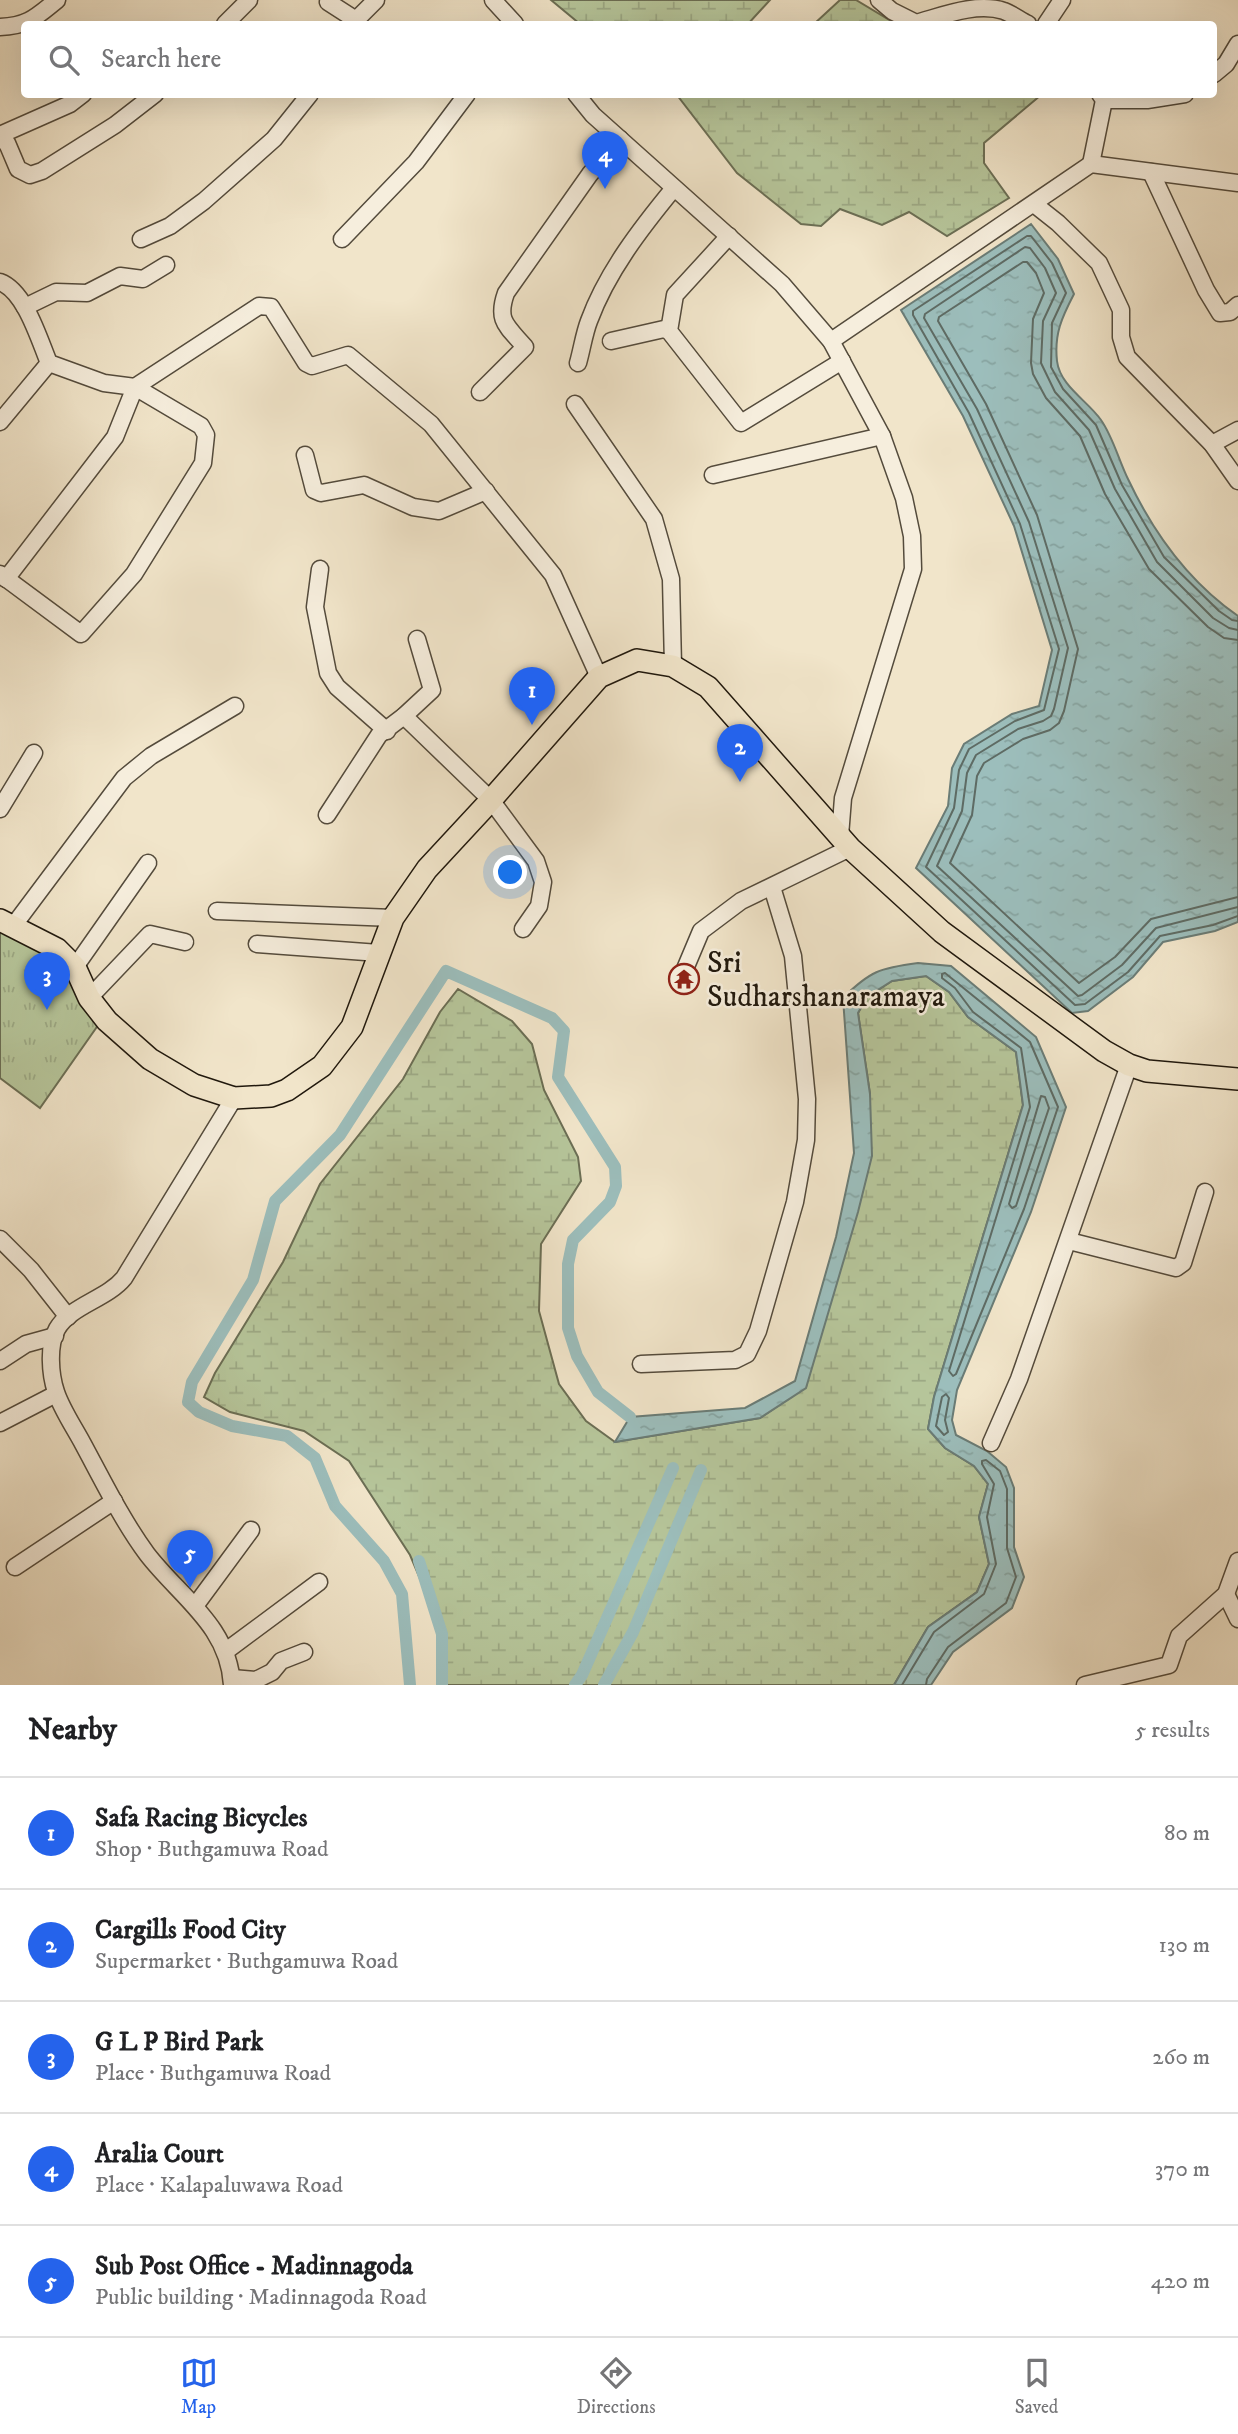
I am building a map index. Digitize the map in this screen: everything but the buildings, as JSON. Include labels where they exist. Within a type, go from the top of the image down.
[{"type":"main road","points":[[7,923],[57,949],[75,967],[89,998],[107,1021],[150,1059],[194,1085],[234,1098],[271,1096],[287,1090],[322,1066],[352,1027],[393,918],[427,869],[599,677],[637,660],[673,666],[708,687],[845,842],[942,932],[1104,1051],[1129,1065],[1147,1071],[1238,1079]]},
{"type":"street","points":[[28,21],[57,0]]},
{"type":"street","points":[[228,21],[248,0]]},
{"type":"street","points":[[358,21],[376,0]]},
{"type":"street","points":[[493,0],[512,21]]},
{"type":"street","points":[[879,0],[896,6],[914,21]]},
{"type":"street","points":[[1048,21],[1062,0]]},
{"type":"street","points":[[328,2],[356,21]]},
{"type":"street","points":[[921,21],[956,6],[1005,11],[1023,21]]},
{"type":"street","points":[[0,27],[21,24]]},
{"type":"street","points":[[1217,71],[1226,64],[1238,44]]},
{"type":"street","points":[[78,98],[0,137],[7,143],[18,169],[30,175],[42,171],[115,125],[150,98]]},
{"type":"street","points":[[141,239],[170,226],[204,201],[274,139],[307,98]]},
{"type":"street","points":[[342,239],[416,162],[464,98]]},
{"type":"street","points":[[579,98],[593,115],[782,284],[831,341],[882,436],[904,498],[912,536],[913,569],[843,798],[845,842],[772,887],[741,901],[701,931],[685,969]]},
{"type":"street","points":[[1091,164],[1102,98]]},
{"type":"street","points":[[1117,98],[1160,98]]},
{"type":"street","points":[[480,392],[525,346],[502,321],[500,309],[506,293],[590,174],[620,139]]},
{"type":"street","points":[[831,341],[1091,164],[1238,183]]},
{"type":"street","points":[[1151,172],[1206,290],[1220,313],[1230,312],[1238,306]]},
{"type":"street","points":[[578,363],[588,322],[603,291],[623,257],[674,188]]},
{"type":"street","points":[[1034,204],[1099,263],[1121,310],[1121,337],[1127,357],[1212,444],[1238,481]]},
{"type":"street","points":[[669,331],[675,295],[729,236]]},
{"type":"street","points":[[25,307],[56,292],[87,293],[120,276],[143,279],[166,265]]},
{"type":"street","points":[[0,282],[12,287],[25,307],[49,363],[104,383],[135,387],[201,426],[206,435],[203,463],[134,574],[81,634],[3,577],[115,437],[135,387],[259,306],[271,307],[306,363],[312,366],[348,355],[431,424],[554,575],[599,677]]},
{"type":"street","points":[[611,341],[669,331],[741,423],[842,361]]},
{"type":"street","points":[[0,422],[49,363]]},
{"type":"street","points":[[575,404],[654,519],[671,579],[673,666]]},
{"type":"street","points":[[1212,444],[1238,430]]},
{"type":"street","points":[[713,475],[882,436]]},
{"type":"street","points":[[305,455],[314,490],[321,492],[364,485],[412,507],[439,511],[486,491]]},
{"type":"street","points":[[320,569],[315,607],[328,673],[337,687],[387,731]]},
{"type":"street","points":[[327,815],[379,735],[387,731],[432,690],[417,639]]},
{"type":"street","points":[[7,923],[124,778],[151,756],[235,706]]},
{"type":"street","points":[[404,716],[491,800],[536,861],[543,881],[539,906],[523,929]]},
{"type":"street","points":[[0,808],[34,753]]},
{"type":"street","points":[[814,808],[843,798]]},
{"type":"street","points":[[75,967],[148,863]]},
{"type":"street","points":[[641,1364],[735,1360],[747,1354],[758,1331],[795,1202],[806,1140],[807,1099],[793,956],[772,887]]},
{"type":"street","points":[[217,911],[393,918]]},
{"type":"street","points":[[89,998],[150,934],[185,942]]},
{"type":"street","points":[[257,944],[379,953]]},
{"type":"street","points":[[991,1443],[1019,1380],[1129,1065]]},
{"type":"street","points":[[234,1098],[124,1278],[111,1291],[68,1317],[57,1329],[54,1336],[52,1371],[57,1394],[114,1501],[148,1555],[212,1626],[226,1651],[232,1681],[256,1680],[272,1672],[281,1661],[304,1652]]},
{"type":"street","points":[[1069,1241],[1176,1268],[1183,1263],[1205,1192]]},
{"type":"street","points":[[0,1239],[31,1270],[68,1317]]},
{"type":"street","points":[[0,1361],[26,1344],[54,1336]]},
{"type":"street","points":[[0,1423],[57,1394]]},
{"type":"street","points":[[15,1567],[114,1501]]},
{"type":"street","points":[[195,1606],[251,1530]]},
{"type":"street","points":[[1085,1685],[1169,1665],[1179,1636],[1226,1594],[1238,1562]]},
{"type":"street","points":[[226,1651],[319,1583]]},
{"type":"street","points":[[1226,1594],[1238,1619]]},
{"type":"green space","points":[[551,0],[770,0],[751,21],[576,21]]},
{"type":"green space","points":[[840,0],[856,0],[891,21],[817,21]]},
{"type":"green space","points":[[679,98],[1037,98],[984,143],[984,163],[1009,198],[947,236],[909,212],[882,225],[840,209],[821,226],[801,224],[737,173]]},
{"type":"green space","points":[[0,924],[55,952],[101,1021],[40,1108],[0,1078]]},
{"type":"green space","points":[[926,976],[949,992],[968,1017],[1016,1052],[1023,1105],[934,1397],[928,1429],[945,1448],[974,1466],[988,1484],[979,1517],[989,1564],[977,1592],[928,1627],[894,1685],[439,1685],[438,1621],[410,1555],[349,1461],[304,1431],[230,1412],[204,1397],[215,1373],[283,1262],[320,1184],[403,1079],[440,1012],[458,989],[512,1021],[532,1044],[544,1090],[578,1157],[581,1181],[541,1244],[539,1311],[559,1384],[586,1421],[615,1442],[760,1418],[806,1387],[870,1094],[858,1013],[867,997],[892,981]]},
{"type":"water","points":[[1031,224],[1058,259],[1074,294],[1058,334],[1057,361],[1063,378],[1096,413],[1105,427],[1138,499],[1174,555],[1204,588],[1238,616],[1238,922],[1215,931],[1163,942],[1133,977],[1088,1011],[1072,1013],[916,868],[948,806],[952,768],[964,744],[1012,714],[1039,706],[1052,650],[1014,526],[963,416],[901,310]]},
{"type":"water","points":[[918,963],[951,966],[1036,1037],[1066,1107],[1031,1212],[957,1390],[952,1420],[956,1435],[987,1451],[1006,1467],[1014,1488],[1014,1547],[1024,1577],[1012,1608],[953,1652],[931,1685],[894,1685],[928,1627],[977,1592],[989,1564],[979,1517],[988,1484],[974,1466],[945,1448],[928,1429],[934,1397],[1023,1105],[1016,1052],[968,1017],[949,992],[926,976],[892,981],[867,997],[858,1013],[870,1094],[872,1156],[806,1388],[760,1418],[615,1442],[630,1417],[745,1408],[795,1381],[836,1237],[854,1153],[843,998],[876,972]]},
{"type":"waterway","points":[[410,1685],[402,1594],[384,1561],[335,1506],[315,1458],[287,1436],[232,1426],[199,1412],[188,1402],[192,1382],[253,1280],[275,1201],[340,1135],[446,971],[552,1018],[564,1031],[558,1077],[615,1167],[616,1186],[610,1202],[573,1240],[568,1264],[568,1328],[577,1356],[598,1392],[630,1417]]},
{"type":"waterway","points":[[575,1685],[582,1675],[673,1468]]},
{"type":"waterway","points":[[604,1685],[633,1632],[701,1470]]},
{"type":"waterway","points":[[419,1561],[442,1634],[442,1685]]},
{"type":"place","name":"Aralia Court","points":[[605,189]]},
{"type":"place","name":"Safa Racing Bicycles","points":[[532,725]]},
{"type":"place","name":"Cargills Food City","points":[[740,782]]},
{"type":"place","name":"Sri Sudharshanaramaya","points":[[684,979]]},
{"type":"place","name":"G L P Bird Park","points":[[47,1010]]},
{"type":"place","name":"Sub Post Office - Madinnagoda","points":[[190,1588]]}]
